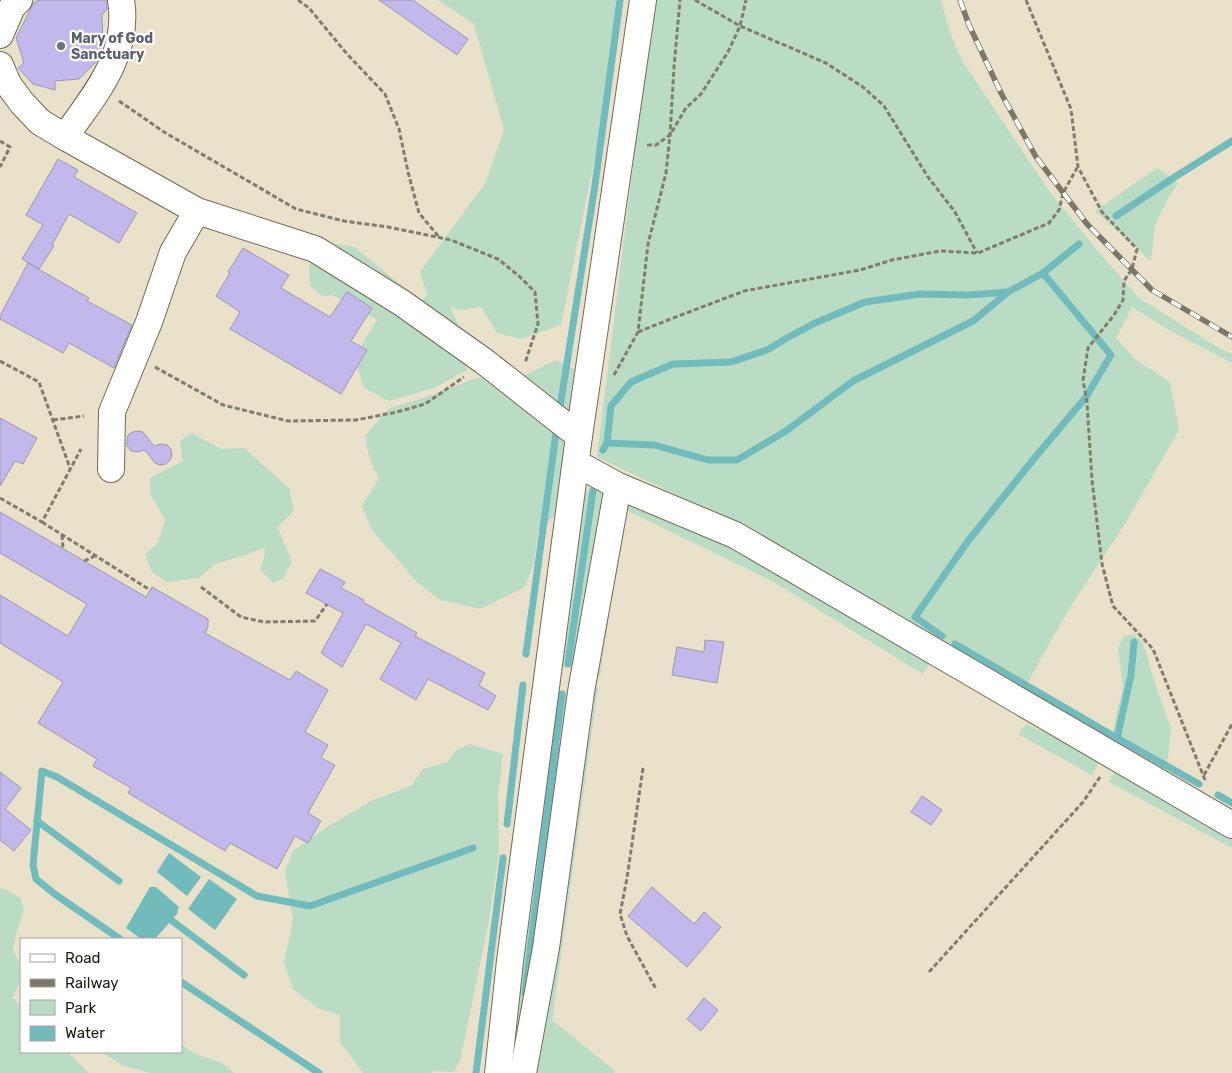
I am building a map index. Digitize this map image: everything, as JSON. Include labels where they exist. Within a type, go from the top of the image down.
[{"type":"street","points":[[0,35],[12,7],[19,0]]},
{"type":"street","points":[[65,137],[112,65],[120,44],[123,29],[121,0]]},
{"type":"street","points":[[498,1073],[510,961],[579,436],[642,0]]},
{"type":"street","points":[[0,65],[8,84],[22,103],[40,122],[197,211],[315,249],[402,303],[485,362],[579,436]]},
{"type":"street","points":[[112,469],[112,412],[149,322],[172,252],[197,211]]},
{"type":"street","points":[[576,463],[618,486],[735,535],[1223,820]]},
{"type":"street","points":[[523,1073],[546,948],[581,692],[618,486]]},
{"type":"path","points":[[298,0],[309,8],[347,54],[385,94],[399,129],[419,212],[439,237]]},
{"type":"path","points":[[584,401],[610,383],[638,332],[648,244],[666,173],[680,0]]},
{"type":"path","points":[[695,0],[740,26],[826,63],[864,87],[884,106],[928,177],[955,212],[978,253]]},
{"type":"path","points":[[621,145],[656,145],[670,135],[686,108],[701,94],[728,52],[740,26],[746,0]]},
{"type":"path","points":[[1026,0],[1072,109],[1078,167],[1102,212],[1137,249],[1132,269],[1124,282],[1123,300],[1088,348],[1083,380],[1087,402],[1092,480],[1102,564],[1113,606],[1153,649],[1223,820]]},
{"type":"path","points":[[99,87],[164,132],[296,209],[344,221],[439,237],[498,259],[535,292],[538,324],[517,387]]},
{"type":"path","points":[[0,141],[10,147],[0,167]]},
{"type":"path","points":[[638,332],[744,292],[860,270],[892,260],[940,251],[978,253],[1049,223],[1059,210],[1063,193],[1078,167]]},
{"type":"path","points":[[134,358],[158,368],[223,405],[288,420],[356,420],[416,407],[425,404],[485,362]]},
{"type":"path","points":[[0,361],[39,382],[70,468]]},
{"type":"path","points":[[53,420],[84,416]]},
{"type":"path","points":[[42,522],[81,449]]},
{"type":"path","points":[[0,498],[62,534],[150,590]]},
{"type":"path","points":[[62,534],[64,549]]},
{"type":"path","points":[[84,561],[96,556]]},
{"type":"path","points":[[201,588],[241,616],[264,622],[315,621],[327,604]]},
{"type":"path","points":[[1204,776],[1232,724]]},
{"type":"path","points":[[929,972],[1083,802],[1114,756]]},
{"type":"path","points":[[643,768],[620,914],[627,936],[656,989]]},
{"type":"green space","points":[[438,0],[624,0],[615,61],[561,325],[521,339],[497,333],[481,307],[458,310],[450,306],[460,330],[467,370],[436,387],[389,401],[364,388],[355,360],[377,320],[333,295],[322,296],[310,285],[309,265],[329,243],[354,247],[421,301],[427,295],[420,272],[486,182],[504,130],[474,24]]},
{"type":"green space","points":[[657,0],[941,0],[950,33],[963,62],[1049,191],[1097,250],[1139,298],[1217,347],[1232,354],[1232,363],[1169,330],[1132,307],[1116,338],[1135,359],[1170,382],[1179,430],[1126,522],[1069,609],[1023,691],[719,515],[597,457],[646,54]]},
{"type":"green space","points":[[1157,168],[1178,183],[1155,225],[1151,261],[1095,211]]},
{"type":"green space","points":[[556,360],[576,370],[561,509],[538,531],[534,563],[525,587],[480,609],[440,600],[417,582],[372,530],[362,506],[379,478],[370,461],[365,436],[388,409],[441,392],[475,378],[527,374]]},
{"type":"green space","points":[[192,433],[221,449],[244,448],[289,488],[294,511],[277,527],[292,561],[284,578],[273,583],[260,569],[264,559],[265,547],[215,564],[199,578],[167,582],[152,572],[145,554],[158,543],[165,520],[151,495],[150,478],[183,461],[180,441]]},
{"type":"green space","points":[[590,487],[603,492],[607,507],[574,666],[563,667],[561,666],[586,493]]},
{"type":"green space","points":[[635,500],[747,551],[833,599],[930,664],[923,674],[772,581],[624,509],[600,676],[590,674],[623,509]]},
{"type":"green space","points":[[1134,634],[1142,641],[1171,729],[1166,774],[1110,743],[1123,687],[1118,649],[1123,637]]},
{"type":"green space","points":[[598,687],[552,1020],[615,1071],[614,1073],[527,1073],[585,694]]},
{"type":"green space","points":[[558,690],[569,694],[526,1035],[507,1073]]},
{"type":"green space","points":[[1026,724],[1102,758],[1092,775],[1018,734]]},
{"type":"green space","points":[[470,744],[503,754],[498,795],[499,852],[488,926],[460,1061],[453,1072],[363,1073],[340,1042],[340,1015],[318,1008],[293,989],[284,962],[293,920],[285,871],[293,851],[327,827],[373,800],[411,786],[423,769],[447,762],[456,750]]},
{"type":"green space","points":[[1117,768],[1232,831],[1232,848],[1109,782]]},
{"type":"green space","points":[[0,887],[21,898],[24,911],[17,930],[13,950],[20,965],[20,981],[13,998],[20,1005],[20,1053],[68,1053],[89,1073],[0,1073]]},
{"type":"green space","points":[[182,1045],[195,1054],[222,1063],[234,1073],[150,1073],[122,1065],[103,1053],[182,1053]]},
{"type":"water","points":[[169,853],[201,877],[187,896],[157,872]]},
{"type":"water","points":[[209,879],[237,899],[215,930],[188,909]]},
{"type":"water","points":[[150,887],[156,887],[179,907],[177,914],[156,938],[140,938],[126,928]]},
{"type":"building","name":"Mary of God Sanctuary","points":[[40,0],[106,0],[107,9],[102,15],[103,43],[97,61],[79,79],[55,81],[55,90],[33,84],[18,68],[24,63],[16,38],[34,2]]},
{"type":"building","points":[[379,0],[413,0],[468,39],[457,55]]},
{"type":"building","points":[[58,159],[78,170],[74,177],[137,213],[119,243],[69,214],[52,245],[54,246],[39,269],[22,259],[43,225],[26,215]]},
{"type":"building","points":[[243,248],[289,275],[281,288],[330,317],[347,292],[372,308],[351,341],[367,350],[341,394],[230,329],[240,312],[216,296]]},
{"type":"building","points":[[28,263],[89,298],[87,301],[132,325],[114,368],[69,343],[63,353],[0,319]]},
{"type":"building","points":[[0,418],[37,438],[23,464],[15,461],[0,486]]},
{"type":"building","points":[[138,431],[143,432],[154,446],[167,445],[171,449],[172,455],[166,464],[160,465],[155,463],[145,450],[131,451],[127,446],[128,435]]},
{"type":"building","points":[[0,512],[146,597],[152,587],[208,619],[208,627],[205,633],[290,680],[296,671],[328,690],[305,732],[328,745],[321,758],[335,765],[308,813],[321,821],[308,843],[295,836],[277,869],[230,843],[225,851],[128,793],[131,788],[93,766],[97,759],[38,723],[63,682],[0,643],[0,595],[68,636],[87,604],[0,553]]},
{"type":"building","points":[[320,569],[345,582],[341,588],[417,633],[415,636],[485,673],[479,685],[496,696],[488,710],[428,679],[416,700],[380,679],[401,643],[366,624],[342,667],[321,653],[343,613],[306,593]]},
{"type":"building","points":[[705,640],[724,642],[717,683],[672,675],[677,647],[704,652]]},
{"type":"building","points":[[0,772],[21,788],[5,809],[31,830],[14,851],[0,840]]},
{"type":"building","points":[[922,796],[942,810],[931,825],[911,812]]},
{"type":"building","points":[[652,887],[694,924],[704,912],[721,927],[687,967],[628,916]]},
{"type":"building","points":[[704,998],[718,1010],[701,1031],[687,1019]]},
{"type":"waterway","points":[[560,407],[595,185],[620,0]]},
{"type":"waterway","points":[[1116,216],[1232,141]]},
{"type":"waterway","points":[[942,636],[915,617],[968,541],[1086,397],[1111,355],[1043,273],[1079,244]]},
{"type":"waterway","points":[[603,450],[607,443],[611,406],[631,382],[673,364],[731,362],[767,350],[815,323],[865,302],[920,294],[968,295],[1008,292],[1043,273]]},
{"type":"waterway","points":[[607,443],[654,445],[708,460],[737,460],[786,431],[853,381],[973,321],[1008,292]]},
{"type":"waterway","points":[[526,654],[556,433]]},
{"type":"waterway","points":[[568,664],[593,491]]},
{"type":"waterway","points":[[1117,738],[1131,675],[1134,642]]},
{"type":"waterway","points":[[955,644],[1199,784]]},
{"type":"waterway","points":[[507,824],[523,685]]},
{"type":"waterway","points":[[525,993],[562,694]]},
{"type":"waterway","points":[[119,938],[36,879],[33,865],[42,771],[57,777],[257,896],[310,906],[473,848]]},
{"type":"waterway","points":[[1218,795],[1232,803]]},
{"type":"waterway","points":[[37,821],[119,881]]},
{"type":"waterway","points":[[476,1073],[503,858]]},
{"type":"waterway","points":[[171,920],[244,975]]},
{"type":"waterway","points":[[182,983],[319,1073]]},
{"type":"railway","points":[[960,0],[969,25],[1001,93],[1036,157],[1087,224],[1152,290],[1232,337]]},
{"type":"place","name":"Mary of God Sanctuary","points":[[61,46]]}]
